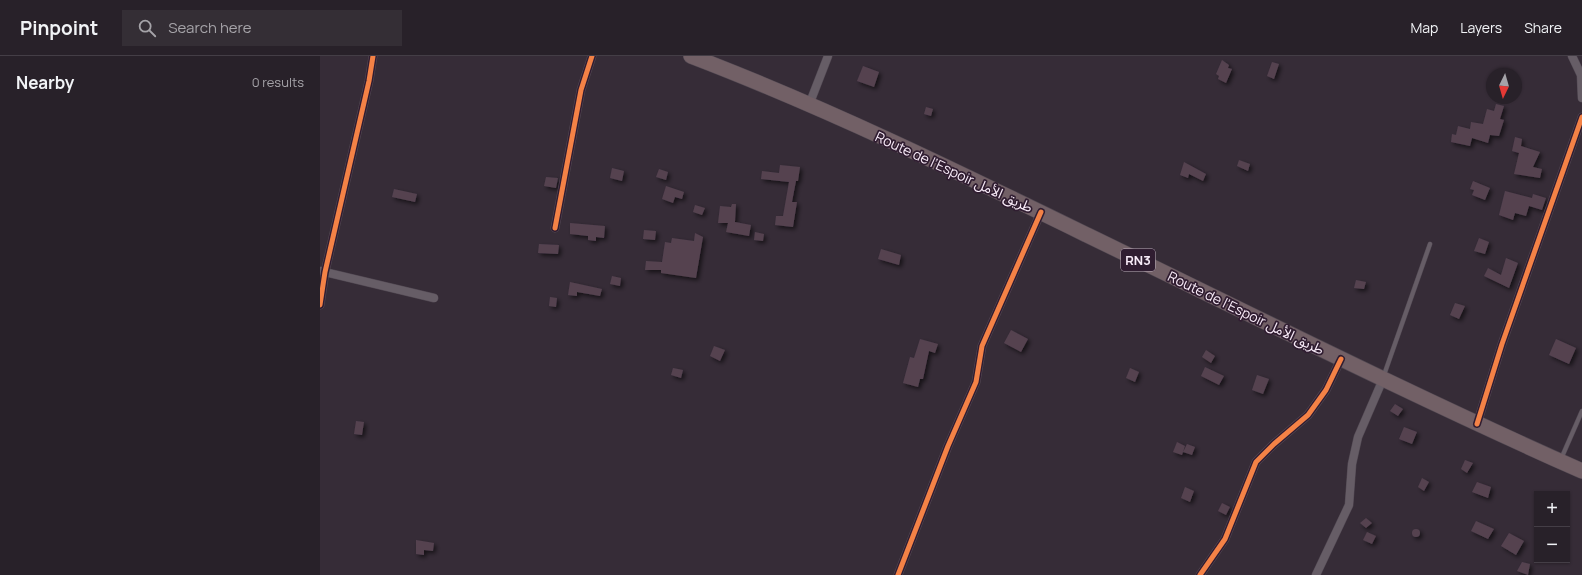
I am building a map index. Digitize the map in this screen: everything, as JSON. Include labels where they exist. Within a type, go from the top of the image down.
[{"type":"highway","name":"Route de l’Espoir طريق الأمل","points":[[692,56],[809,105],[965,175],[1341,359],[1477,424],[1582,471]]},
{"type":"street","points":[[320,306],[323,271],[369,81],[373,56]]},
{"type":"street","points":[[555,228],[581,90],[592,56]]},
{"type":"street","points":[[809,105],[828,56]]},
{"type":"street","points":[[1572,56],[1581,75],[1582,98]]},
{"type":"street","points":[[1477,424],[1502,344],[1582,117]]},
{"type":"street","points":[[898,575],[948,446],[976,382],[982,346],[1041,212]]},
{"type":"street","points":[[323,271],[434,298]]},
{"type":"street","points":[[1200,575],[1225,539],[1256,462],[1274,444],[1308,415],[1326,390],[1341,359]]},
{"type":"street","points":[[1316,575],[1349,504],[1352,464],[1358,437],[1383,379]]},
{"type":"lane","points":[[1383,379],[1430,244]]},
{"type":"lane","points":[[1560,461],[1582,411]]},
{"type":"building","points":[[1222,60],[1229,65],[1228,68],[1232,69],[1226,83],[1218,79],[1219,76],[1216,74]]},
{"type":"building","points":[[1272,62],[1279,64],[1274,79],[1267,76]]},
{"type":"building","points":[[863,66],[879,72],[874,87],[857,81]]},
{"type":"building","points":[[1496,104],[1504,106],[1500,119],[1504,120],[1499,136],[1490,135],[1488,143],[1472,138],[1470,146],[1451,142],[1452,134],[1456,135],[1458,126],[1470,129],[1471,122],[1483,124],[1487,109],[1494,111]]},
{"type":"building","points":[[926,107],[933,109],[931,116],[924,114]]},
{"type":"building","points":[[1515,137],[1522,139],[1521,146],[1540,152],[1533,167],[1542,169],[1540,178],[1514,174],[1519,153],[1512,151]]},
{"type":"building","points":[[1239,160],[1250,164],[1248,171],[1237,166]]},
{"type":"building","points":[[1184,162],[1206,174],[1203,181],[1189,174],[1188,178],[1180,175]]},
{"type":"building","points":[[780,165],[800,167],[792,202],[797,202],[793,227],[775,225],[776,216],[783,216],[789,182],[761,179],[762,171],[779,173]]},
{"type":"building","points":[[612,168],[624,171],[622,181],[610,178]]},
{"type":"building","points":[[659,169],[668,172],[666,180],[656,177]]},
{"type":"building","points":[[546,177],[558,178],[556,188],[544,186]]},
{"type":"building","points":[[1473,181],[1490,188],[1485,200],[1472,195],[1474,190],[1470,189]]},
{"type":"building","points":[[666,186],[684,192],[682,199],[675,197],[673,203],[662,199]]},
{"type":"building","points":[[394,189],[417,194],[415,202],[392,197]]},
{"type":"building","points":[[1505,191],[1532,198],[1533,194],[1546,198],[1542,210],[1529,206],[1526,216],[1515,213],[1513,220],[1499,215]]},
{"type":"building","points":[[732,204],[736,204],[735,222],[751,225],[749,236],[726,232],[728,223],[718,223],[720,206],[731,207]]},
{"type":"building","points":[[695,205],[705,208],[702,215],[693,212]]},
{"type":"building","points":[[570,223],[605,226],[604,238],[596,237],[596,241],[588,240],[588,236],[570,234]]},
{"type":"building","points":[[644,230],[656,231],[655,240],[643,239]]},
{"type":"building","points":[[755,232],[764,234],[763,241],[754,240]]},
{"type":"building","points":[[695,233],[703,237],[696,278],[661,273],[661,270],[645,270],[646,261],[662,262],[665,242],[671,243],[672,238],[694,241]]},
{"type":"building","points":[[1479,238],[1489,242],[1485,254],[1474,251]]},
{"type":"building","points":[[539,244],[559,245],[558,254],[538,253]]},
{"type":"building","points":[[881,249],[901,255],[899,265],[878,259]]},
{"type":"building","points":[[1506,258],[1518,263],[1509,288],[1484,276],[1488,268],[1501,275]]},
{"type":"building","points":[[612,276],[621,278],[620,286],[610,284]]},
{"type":"building","points":[[1356,280],[1366,282],[1364,289],[1354,288]]},
{"type":"building","points":[[570,282],[602,289],[600,296],[577,292],[577,296],[568,295]]},
{"type":"building","points":[[550,297],[557,298],[556,307],[549,306]]},
{"type":"building","points":[[1455,303],[1465,306],[1459,319],[1450,315]]},
{"type":"building","points":[[1011,330],[1028,339],[1021,352],[1004,343]]},
{"type":"building","points":[[920,339],[938,344],[935,353],[929,351],[923,379],[920,379],[918,387],[903,383],[910,357],[914,358]]},
{"type":"building","points":[[1556,339],[1576,348],[1569,364],[1549,355]]},
{"type":"building","points":[[714,346],[725,350],[720,361],[710,356]]},
{"type":"building","points":[[1206,350],[1215,356],[1211,363],[1202,357]]},
{"type":"building","points":[[1205,367],[1224,376],[1219,385],[1201,376]]},
{"type":"building","points":[[673,368],[683,370],[681,378],[671,375]]},
{"type":"building","points":[[1130,368],[1139,372],[1135,382],[1126,378]]},
{"type":"building","points":[[1257,375],[1269,379],[1263,394],[1252,390]]},
{"type":"building","points":[[1395,404],[1403,409],[1398,416],[1390,411]]},
{"type":"building","points":[[356,421],[364,422],[362,435],[354,434]]},
{"type":"building","points":[[1404,427],[1417,432],[1412,444],[1399,439]]},
{"type":"building","points":[[1177,442],[1185,446],[1182,455],[1173,452]]},
{"type":"building","points":[[1187,444],[1195,447],[1192,455],[1183,452]]},
{"type":"building","points":[[1465,460],[1473,463],[1467,473],[1461,469]]},
{"type":"building","points":[[1422,478],[1429,482],[1424,491],[1418,487]]},
{"type":"building","points":[[1477,482],[1491,487],[1488,498],[1472,492]]},
{"type":"building","points":[[1185,487],[1194,491],[1190,502],[1181,498]]},
{"type":"building","points":[[1222,503],[1230,507],[1226,515],[1218,511]]},
{"type":"building","points":[[1366,518],[1372,523],[1366,528],[1360,523]]},
{"type":"building","points":[[1476,521],[1494,529],[1488,539],[1471,531]]},
{"type":"building","points":[[1414,529],[1418,529],[1420,533],[1418,537],[1414,537],[1412,535],[1412,531]]},
{"type":"building","points":[[1367,532],[1376,536],[1372,544],[1363,540]]},
{"type":"building","points":[[1509,533],[1524,541],[1516,555],[1501,546]]},
{"type":"building","points":[[416,540],[434,543],[433,551],[424,550],[424,555],[416,554]]},
{"type":"building","points":[[1522,562],[1530,564],[1528,575],[1517,571]]},
{"type":"cycle path","points":[[320,305],[325,272],[369,81],[373,56]]},
{"type":"cycle path","points":[[555,228],[581,90],[592,56]]},
{"type":"cycle path","points":[[1477,424],[1502,344],[1582,117]]},
{"type":"cycle path","points":[[898,575],[948,446],[976,382],[982,346],[1041,212]]},
{"type":"cycle path","points":[[1200,575],[1225,539],[1256,462],[1274,444],[1308,415],[1326,390],[1341,359]]}]
